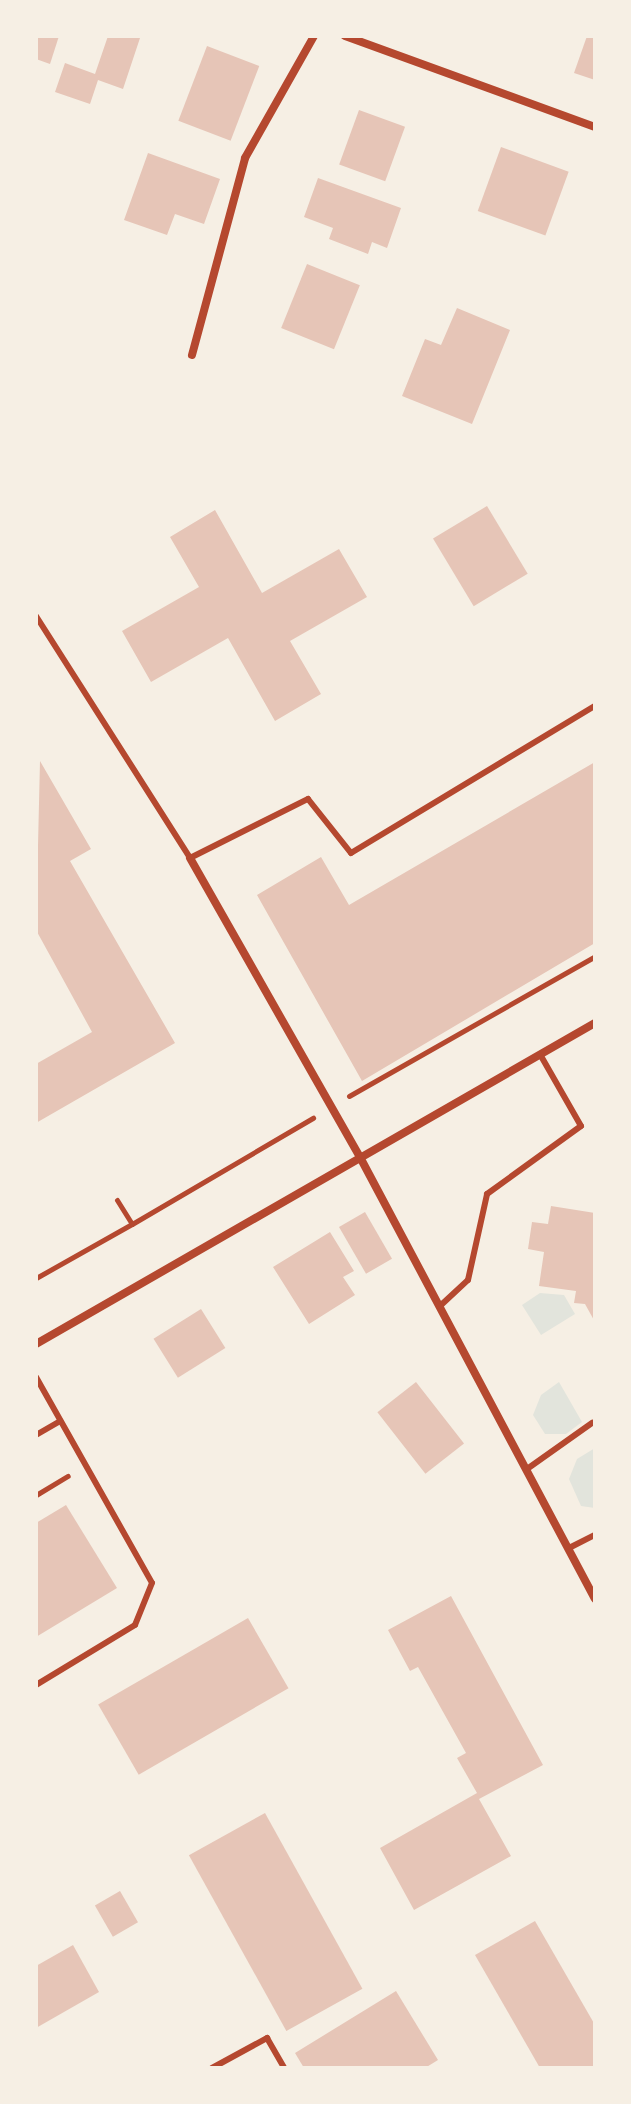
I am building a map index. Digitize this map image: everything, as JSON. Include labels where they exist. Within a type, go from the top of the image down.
[{"type":"street","points":[[192,355],[245,158],[314,36]]},
{"type":"street","points":[[345,36],[595,127]]},
{"type":"street","points":[[190,858],[361,1159],[595,1599]]},
{"type":"street","points":[[36,1344],[595,1023]]},
{"type":"lane","points":[[36,616],[190,858],[308,799],[351,853],[595,706]]},
{"type":"lane","points":[[440,1306],[468,1280],[487,1194],[581,1126],[541,1056]]},
{"type":"lane","points":[[36,1377],[149,1570],[151,1599],[135,1625],[36,1685]]},
{"type":"lane","points":[[36,1435],[60,1421]]},
{"type":"lane","points":[[527,1469],[592,1423]]},
{"type":"lane","points":[[569,1548],[595,1535]]},
{"type":"lane","points":[[212,2068],[267,2038],[284,2068]]},
{"type":"path","points":[[36,1278],[132,1224]]},
{"type":"path","points":[[36,1495],[86,1465]]},
{"type":"shaded area","points":[[540,1293],[564,1295],[575,1314],[541,1335],[522,1305]]},
{"type":"shaded area","points":[[559,1382],[582,1422],[566,1434],[545,1434],[533,1415],[541,1395]]},
{"type":"shaded area","points":[[595,1448],[595,1508],[581,1506],[569,1479],[577,1459]]},
{"type":"building","points":[[36,36],[59,36],[50,64],[36,59]]},
{"type":"building","points":[[108,36],[140,38],[123,89],[98,80],[90,104],[55,92],[65,63],[95,74]]},
{"type":"building","points":[[587,36],[595,36],[595,80],[574,73]]},
{"type":"building","points":[[207,46],[259,66],[231,141],[178,121]]},
{"type":"building","points":[[359,110],[405,127],[385,181],[339,165]]},
{"type":"building","points":[[501,147],[569,172],[545,236],[478,211]]},
{"type":"building","points":[[148,153],[220,179],[204,224],[175,214],[167,235],[124,220]]},
{"type":"building","points":[[318,178],[401,208],[387,248],[372,242],[368,254],[329,239],[333,228],[304,217]]},
{"type":"building","points":[[307,264],[360,285],[334,349],[281,328]]},
{"type":"building","points":[[457,308],[510,330],[472,424],[402,396],[425,339],[441,345]]},
{"type":"building","points":[[487,506],[528,574],[474,606],[433,538]]},
{"type":"building","points":[[215,510],[262,593],[339,549],[367,597],[290,641],[321,694],[275,721],[228,638],[151,682],[122,631],[199,587],[170,537]]},
{"type":"building","points":[[40,761],[91,849],[70,861],[175,1043],[36,1123],[36,1064],[92,1032],[36,930]]},
{"type":"building","points":[[595,762],[595,943],[362,1081],[257,895],[321,857],[349,905]]},
{"type":"building","points":[[551,1206],[595,1213],[595,1322],[585,1304],[574,1303],[576,1291],[539,1286],[544,1252],[528,1249],[532,1222],[548,1224]]},
{"type":"building","points":[[365,1212],[392,1259],[366,1274],[339,1227]]},
{"type":"building","points":[[330,1232],[354,1271],[343,1277],[355,1295],[309,1324],[273,1267]]},
{"type":"building","points":[[201,1309],[225,1348],[178,1378],[154,1339]]},
{"type":"building","points":[[416,1382],[464,1443],[425,1474],[377,1412]]},
{"type":"building","points":[[66,1505],[117,1588],[36,1637],[36,1523]]},
{"type":"building","points":[[451,1596],[543,1765],[479,1799],[511,1856],[414,1910],[380,1848],[477,1793],[457,1758],[466,1753],[418,1667],[410,1671],[388,1630]]},
{"type":"building","points":[[248,1618],[288,1688],[139,1775],[98,1704]]},
{"type":"building","points":[[265,1813],[362,1989],[286,2031],[189,1855]]},
{"type":"building","points":[[120,1891],[138,1922],[113,1937],[95,1906]]},
{"type":"building","points":[[535,1921],[595,2025],[595,2068],[540,2068],[475,1955]]},
{"type":"building","points":[[73,1945],[99,1992],[36,2028],[36,1966]]},
{"type":"building","points":[[396,1991],[438,2060],[425,2068],[304,2068],[295,2053]]}]
